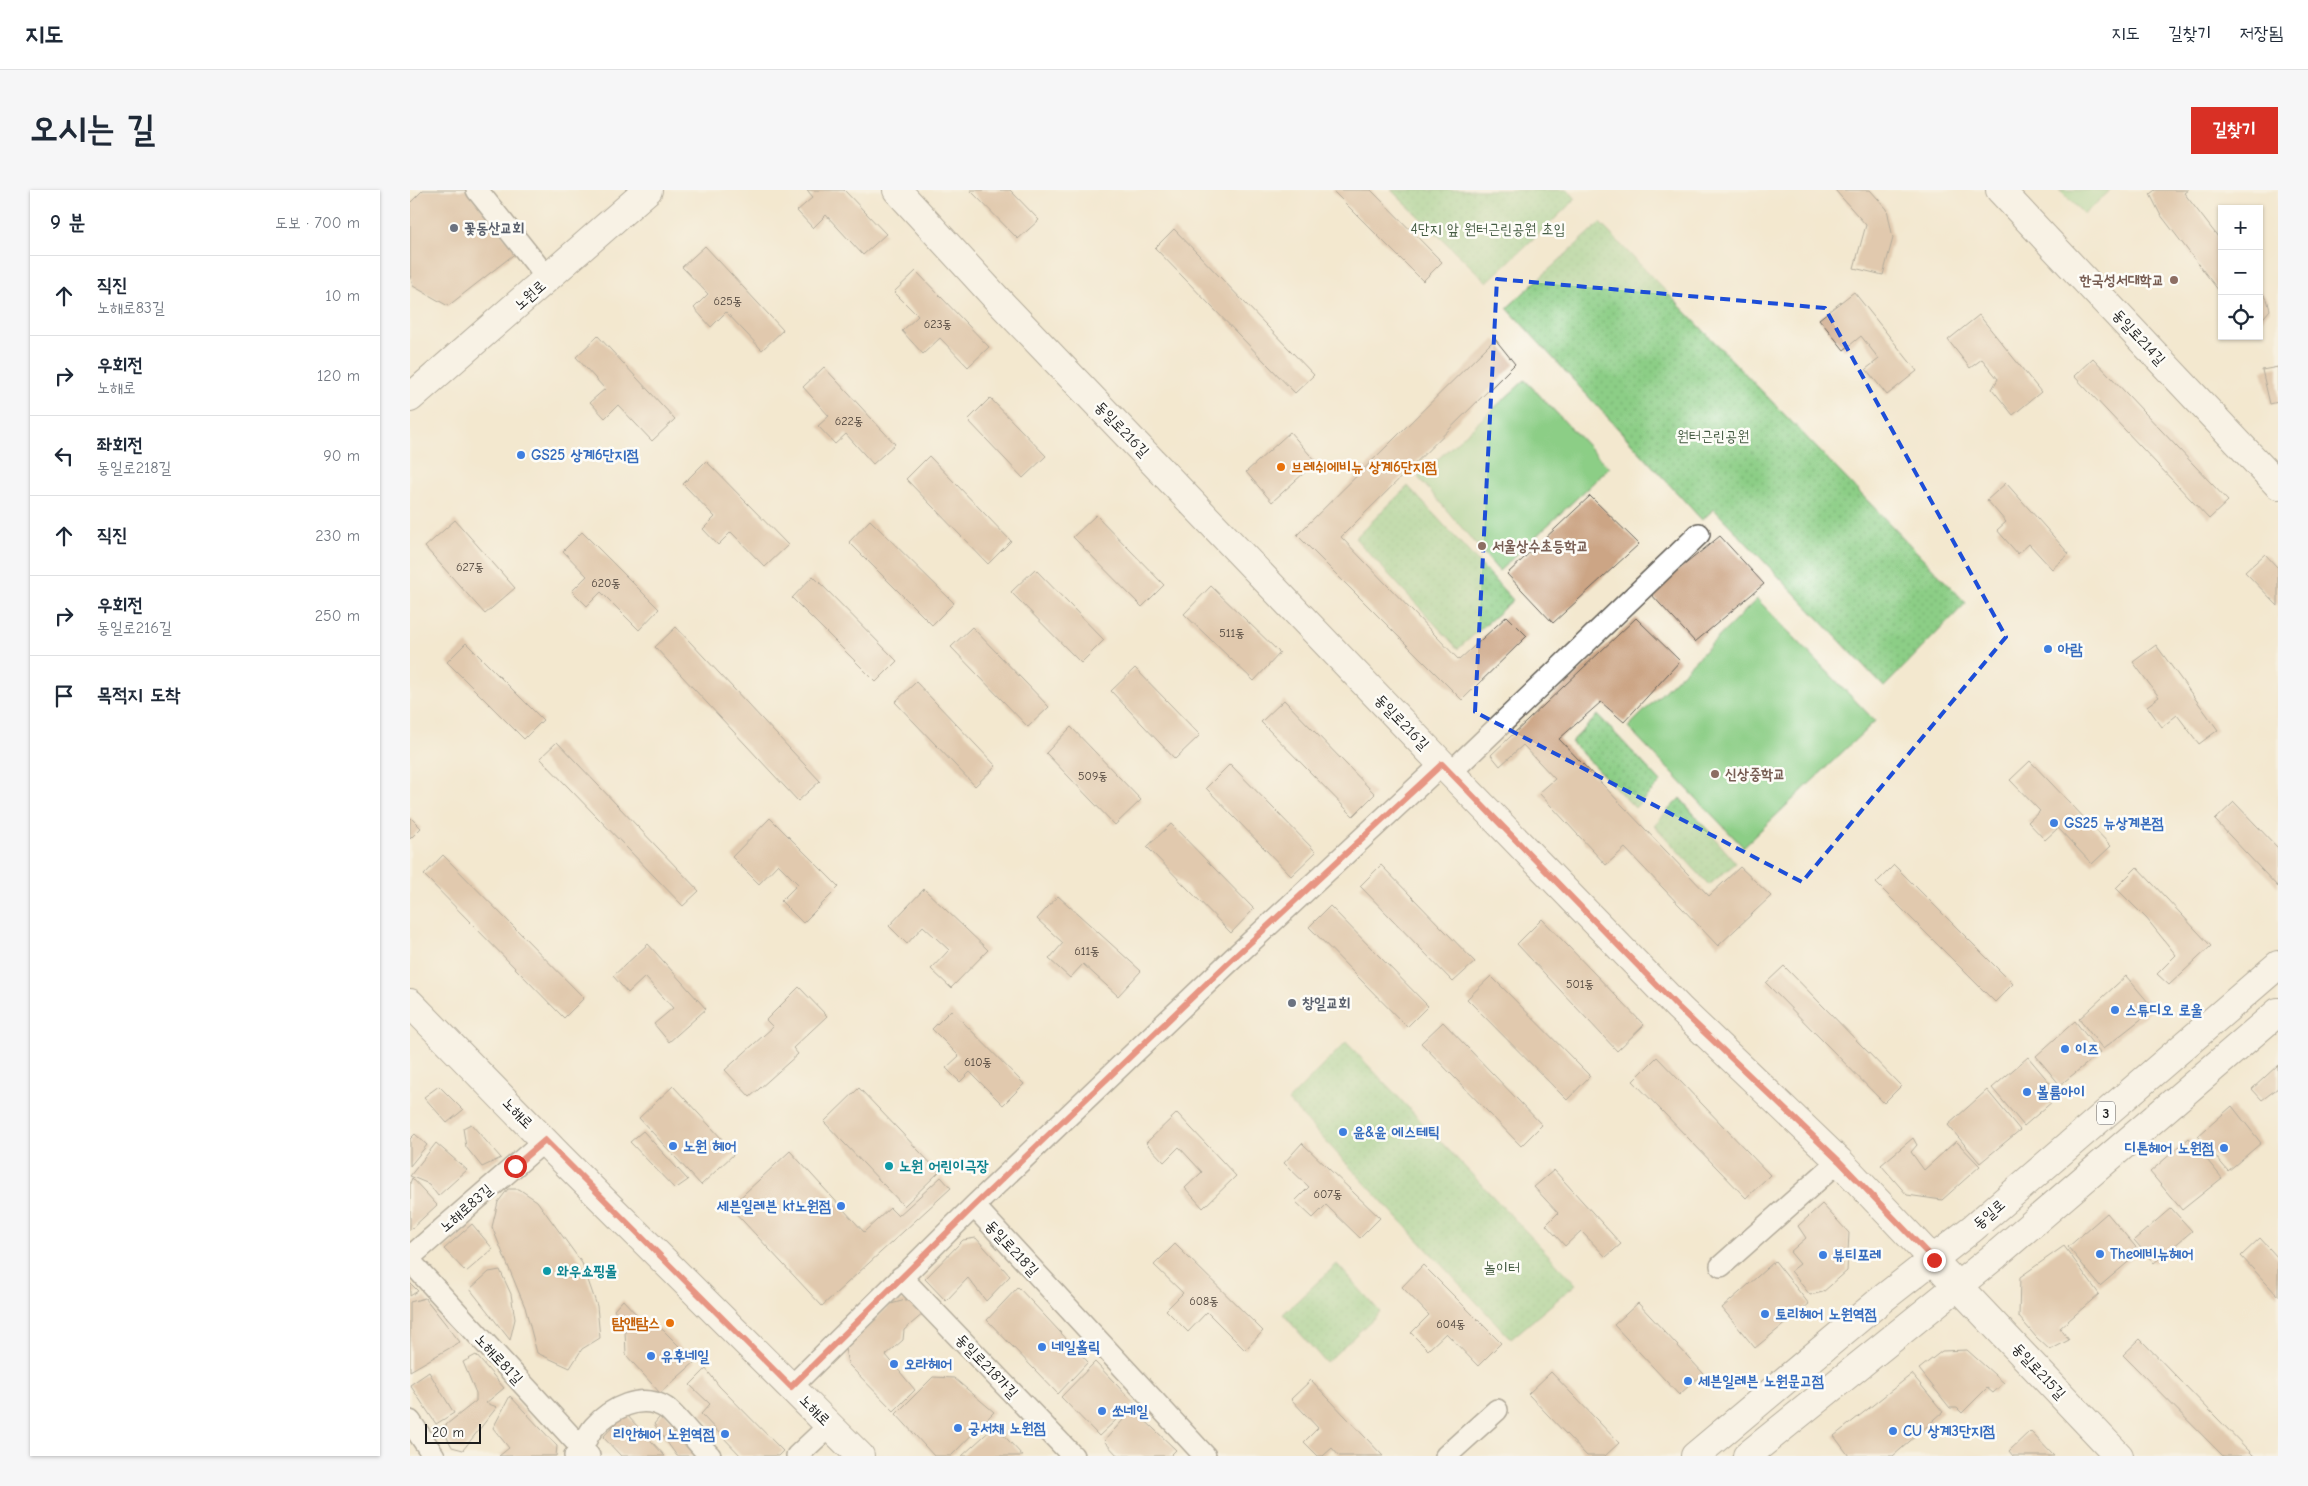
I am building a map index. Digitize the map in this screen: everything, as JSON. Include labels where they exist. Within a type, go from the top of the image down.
[{"type":"main road","name":"노원로","points":[[410,398],[648,190]]},
{"type":"main road","name":"동일로216길","points":[[897,190],[1005,308],[1446,768],[1679,1008],[1839,1161],[1959,1286]]},
{"type":"main road","name":"동일로214길","points":[[2000,190],[2278,485]]},
{"type":"main road","name":"동일로","points":[[1695,1456],[1881,1300],[1934,1260],[2278,965]]},
{"type":"main road","name":"노해로","points":[[410,1002],[860,1456]]},
{"type":"main road","name":"3","points":[[1747,1456],[1904,1327],[1959,1286],[2278,1012]]},
{"type":"main road","name":"동일로215길","points":[[1959,1286],[2119,1456]]},
{"type":"street","points":[[487,194],[548,278]]},
{"type":"street","points":[[974,1206],[1226,965],[1446,768],[1699,534]]},
{"type":"street","name":"노해로83길","points":[[410,1257],[545,1140]]},
{"type":"street","points":[[1721,1266],[1839,1161]]},
{"type":"street","name":"동일로218길","points":[[791,1387],[974,1206],[1205,1456]]},
{"type":"street","name":"노해로81길","points":[[410,1261],[582,1454]]},
{"type":"street","name":"동일로218가길","points":[[902,1277],[1073,1456]]},
{"type":"street","points":[[582,1454],[592,1428],[616,1408],[643,1402],[666,1408],[710,1456]]},
{"type":"street","points":[[1446,1456],[1497,1410]]},
{"type":"street","points":[[410,1421],[434,1456]]},
{"type":"street","points":[[797,1456],[830,1425]]},
{"type":"highlighted area","points":[[1497,279],[1825,308],[2006,637],[1802,882],[1475,712]]},
{"type":"green space","name":"4단지 앞 원터근린공원 초입","points":[[1391,190],[1568,190],[1576,199],[1487,282]]},
{"type":"green space","points":[[2059,190],[2111,190],[2084,214]]},
{"type":"green space","name":"원터근린공원","points":[[1600,223],[1966,603],[1884,687],[1714,509],[1702,520],[1507,308]]},
{"type":"green space","points":[[1525,380],[1609,468],[1499,571],[1418,477]]},
{"type":"green space","points":[[1408,486],[1513,600],[1458,649],[1355,538]]},
{"type":"green space","points":[[1757,599],[1875,721],[1743,847],[1628,727]]},
{"type":"green space","points":[[1598,715],[1661,782],[1635,808],[1571,742]]},
{"type":"green space","points":[[1680,798],[1736,863],[1709,885],[1654,825]]},
{"type":"green space","name":"놀이터","points":[[1346,1042],[1576,1284],[1511,1339],[1288,1101]]},
{"type":"green space","points":[[1337,1264],[1380,1312],[1326,1363],[1283,1314]]},
{"type":"building","name":"꽃동산교회","points":[[423,190],[467,190],[517,252],[448,306],[413,286],[410,275],[410,203]]},
{"type":"building","points":[[807,190],[844,190],[886,234],[863,255],[826,215],[813,228],[797,211],[813,197]]},
{"type":"building","points":[[970,190],[1010,190],[1039,220],[1018,239]]},
{"type":"building","points":[[1332,190],[1371,190],[1442,262],[1423,281]]},
{"type":"building","points":[[1835,190],[1870,190],[1887,209],[1893,238],[1883,275],[1854,268],[1866,225]]},
{"type":"building","points":[[2155,190],[2188,190],[2184,193],[2218,237],[2218,290],[2160,214],[2150,194]]},
{"type":"building","points":[[1174,229],[1314,375],[1295,393],[1155,248]]},
{"type":"building","points":[[705,246],[783,330],[762,350],[726,312],[711,327],[694,308],[708,294],[682,267]]},
{"type":"building","points":[[916,271],[989,347],[968,367],[940,338],[923,354],[902,331],[918,316],[894,292]]},
{"type":"building","points":[[1854,292],[1917,371],[1887,395],[1866,369],[1879,359],[1861,336],[1844,350],[1819,319]]},
{"type":"building","points":[[2263,294],[2267,299],[2270,310],[2263,318]]},
{"type":"building","points":[[1979,315],[2041,392],[2013,415],[1992,389],[1998,379],[1982,359],[1970,368],[1948,340]]},
{"type":"building","points":[[598,336],[675,419],[652,441],[618,405],[605,418],[590,402],[605,389],[576,357]]},
{"type":"building","points":[[1495,339],[1515,364],[1341,537],[1459,660],[1507,616],[1527,636],[1462,700],[1297,535]]},
{"type":"building","points":[[2093,358],[2228,501],[2209,519],[2074,376]]},
{"type":"building","points":[[824,367],[895,444],[873,464],[846,434],[835,444],[818,426],[829,416],[803,387]]},
{"type":"building","points":[[2278,367],[2278,402],[2270,404],[2262,370]]},
{"type":"building","points":[[990,398],[1046,456],[1023,478],[968,420]]},
{"type":"building","name":"브레쉬에비뉴 상계6단지점","points":[[1290,432],[1316,462],[1272,502],[1246,472]]},
{"type":"building","points":[[929,456],[1011,541],[988,564],[906,479]]},
{"type":"building","points":[[706,461],[788,545],[765,567],[731,532],[718,545],[703,529],[715,517],[683,484]]},
{"type":"building","points":[[2006,483],[2069,554],[2052,569],[2029,544],[2018,554],[1997,530],[2006,522],[1987,500]]},
{"type":"building","points":[[1590,496],[1639,544],[1553,623],[1507,574]]},
{"type":"building","points":[[1096,515],[1164,585],[1142,607],[1073,537]]},
{"type":"building","points":[[455,520],[515,588],[485,614],[425,547]]},
{"type":"building","points":[[870,520],[954,603],[932,625],[849,542]]},
{"type":"building","points":[[582,532],[659,609],[639,630],[601,592],[587,606],[572,591],[587,576],[563,551]]},
{"type":"building","points":[[1720,536],[1764,584],[1695,642],[1650,593]]},
{"type":"building","points":[[2265,554],[2278,568],[2278,606],[2245,572]]},
{"type":"building","points":[[1035,569],[1104,640],[1081,663],[1011,592]]},
{"type":"building","points":[[813,576],[897,661],[876,682],[792,598]]},
{"type":"building","points":[[1211,586],[1280,653],[1254,681],[1184,614]]},
{"type":"building","points":[[1636,618],[1680,661],[1624,722],[1601,702],[1559,739],[1709,896],[1740,867],[1771,896],[1718,946],[1625,848],[1606,865],[1539,793],[1555,779],[1523,745],[1500,766],[1491,755]]},
{"type":"building","points":[[676,627],[820,781],[798,801],[655,647]]},
{"type":"building","points":[[972,627],[1049,707],[1028,727],[951,647]]},
{"type":"building","points":[[466,643],[543,720],[524,739],[447,662]]},
{"type":"building","points":[[2156,645],[2218,730],[2199,744],[2177,715],[2162,727],[2147,706],[2159,697],[2133,662]]},
{"type":"building","points":[[1135,668],[1200,735],[1175,759],[1111,691]]},
{"type":"building","points":[[916,682],[996,766],[975,786],[895,702]]},
{"type":"building","points":[[1284,700],[1375,794],[1353,816],[1261,722]]},
{"type":"building","points":[[1071,727],[1141,800],[1115,825],[1046,753]]},
{"type":"building","points":[[557,742],[699,891],[683,906],[540,758]]},
{"type":"building","points":[[2030,761],[2111,846],[2092,864],[2058,828],[2045,840],[2028,822],[2040,811],[2010,780]]},
{"type":"building","points":[[1230,764],[1316,852],[1291,876],[1206,788]]},
{"type":"building","points":[[2234,802],[2278,848],[2278,887],[2215,820]]},
{"type":"building","points":[[410,817],[421,828],[410,839]]},
{"type":"building","points":[[770,818],[839,887],[803,923],[781,901],[798,884],[778,864],[759,884],[732,857]]},
{"type":"building","points":[[1171,824],[1254,909],[1231,933],[1147,847]]},
{"type":"building","points":[[443,855],[584,998],[564,1018],[424,875]]},
{"type":"building","points":[[1381,865],[1475,962],[1453,982],[1360,886]]},
{"type":"building","points":[[1894,865],[2013,984],[1995,1002],[1876,883]]},
{"type":"building","points":[[2137,867],[2211,946],[2169,985],[2157,974],[2176,955],[2147,919],[2116,888]]},
{"type":"building","points":[[924,889],[988,950],[951,988],[931,969],[949,950],[923,926],[907,944],[889,926]]},
{"type":"building","points":[[1058,896],[1141,971],[1118,996],[1083,964],[1070,978],[1049,959],[1063,943],[1037,919]]},
{"type":"building","points":[[1330,906],[1428,1006],[1407,1027],[1309,927]]},
{"type":"building","points":[[1542,919],[1644,1025],[1617,1051],[1517,944]]},
{"type":"building","points":[[648,944],[706,1009],[669,1042],[654,1024],[673,1008],[645,977],[628,993],[613,976]]},
{"type":"building","points":[[1784,966],[1901,1086],[1884,1103],[1766,983]]},
{"type":"building","points":[[1491,976],[1590,1076],[1567,1100],[1467,999]]},
{"type":"building","points":[[2126,976],[2154,1009],[2103,1049],[2079,1019]]},
{"type":"building","points":[[799,987],[827,1016],[793,1048],[798,1054],[750,1097],[725,1070],[773,1027],[766,1020]]},
{"type":"building","points":[[951,1010],[1024,1084],[1003,1105],[970,1072],[960,1082],[946,1068],[959,1056],[932,1029]]},
{"type":"building","points":[[2075,1021],[2100,1053],[2060,1085],[2036,1056]]},
{"type":"building","points":[[1443,1022],[1542,1125],[1521,1146],[1421,1043]]},
{"type":"building","points":[[1657,1057],[1770,1175],[1746,1198],[1633,1081]]},
{"type":"building","points":[[2028,1057],[2060,1095],[2024,1126],[1992,1088]]},
{"type":"building","points":[[2278,1065],[2278,1088],[2262,1100],[2252,1089]]},
{"type":"building","points":[[439,1086],[463,1110],[447,1123],[424,1097]]},
{"type":"building","points":[[673,1086],[735,1153],[701,1185],[639,1118]]},
{"type":"building","points":[[859,1088],[939,1172],[904,1206],[824,1122]]},
{"type":"building","points":[[1987,1090],[2020,1130],[1980,1163],[1948,1125]]},
{"type":"building","points":[[2232,1106],[2261,1143],[2228,1171],[2198,1136]]},
{"type":"building","points":[[1177,1113],[1236,1176],[1203,1208],[1185,1188],[1202,1172],[1179,1147],[1164,1162],[1146,1143]]},
{"type":"building","points":[[471,1124],[501,1158],[482,1167],[466,1147],[463,1128]]},
{"type":"building","points":[[643,1131],[688,1180],[675,1189],[630,1142]]},
{"type":"building","points":[[415,1134],[427,1145],[410,1166],[410,1139]]},
{"type":"building","points":[[1913,1138],[1917,1145],[1911,1152],[1924,1170],[1956,1141],[1980,1166],[1942,1200],[1907,1195],[1881,1165]]},
{"type":"building","points":[[2189,1138],[2222,1178],[2182,1210],[2150,1172]]},
{"type":"building","points":[[436,1143],[467,1170],[438,1196],[429,1184],[410,1176]]},
{"type":"building","points":[[1302,1143],[1380,1218],[1360,1238],[1326,1205],[1313,1218],[1295,1201],[1309,1187],[1284,1163]]},
{"type":"building","points":[[790,1151],[864,1232],[890,1208],[898,1216],[941,1177],[951,1188],[822,1306],[730,1207]]},
{"type":"building","points":[[1554,1170],[1621,1244],[1606,1257],[1581,1231],[1565,1246],[1546,1225],[1558,1213],[1534,1187]]},
{"type":"building","points":[[412,1178],[437,1205],[410,1230],[410,1183]]},
{"type":"building","name":"와우쇼핑몰","points":[[508,1189],[519,1189],[537,1201],[582,1263],[597,1306],[600,1338],[582,1349],[570,1368],[537,1353],[525,1307],[492,1227],[498,1202]]},
{"type":"building","points":[[1822,1204],[1849,1233],[1847,1271],[1823,1292],[1810,1295],[1791,1271],[1800,1264],[1790,1252],[1806,1238],[1798,1226]]},
{"type":"building","points":[[2171,1208],[2192,1231],[2154,1263],[2134,1240]]},
{"type":"building","points":[[2107,1213],[2140,1252],[2100,1286],[2068,1247]]},
{"type":"building","points":[[472,1224],[493,1249],[466,1272],[444,1249]]},
{"type":"building","points":[[976,1238],[1010,1276],[986,1301],[968,1278],[946,1301],[925,1279],[963,1240]]},
{"type":"building","points":[[2260,1238],[2278,1258],[2278,1296],[2241,1256]]},
{"type":"building","points":[[1175,1244],[1263,1331],[1245,1350],[1207,1312],[1188,1332],[1166,1310],[1183,1293],[1154,1265]]},
{"type":"building","points":[[2064,1246],[2099,1294],[2060,1328],[2069,1340],[2050,1350],[2019,1317],[2020,1277]]},
{"type":"building","points":[[1775,1261],[1809,1304],[1755,1348],[1722,1308]]},
{"type":"building","points":[[1423,1265],[1501,1343],[1478,1366],[1446,1333],[1428,1350],[1411,1333],[1429,1315],[1402,1287]]},
{"type":"building","points":[[500,1270],[511,1294],[515,1319],[510,1340],[470,1289],[489,1272]]},
{"type":"building","points":[[410,1283],[418,1291],[410,1296]]},
{"type":"building","points":[[1018,1287],[1088,1362],[1058,1394],[987,1320]]},
{"type":"building","points":[[425,1298],[460,1342],[410,1371],[410,1302]]},
{"type":"building","points":[[909,1299],[924,1313],[904,1330],[903,1340],[886,1355],[915,1390],[894,1411],[848,1364],[845,1349],[891,1304]]},
{"type":"building","points":[[623,1300],[650,1329],[654,1326],[663,1330],[695,1362],[660,1393],[626,1355],[625,1331],[614,1310]]},
{"type":"building","points":[[1638,1303],[1703,1373],[1679,1395],[1614,1325]]},
{"type":"building","points":[[2140,1339],[2254,1456],[2223,1456],[2123,1355]]},
{"type":"building","points":[[1967,1350],[2004,1383],[1993,1393],[1987,1388],[1962,1413],[1957,1408],[1950,1408],[1919,1369],[1942,1351]]},
{"type":"building","points":[[476,1355],[504,1388],[486,1403],[497,1407],[463,1450],[452,1447],[442,1428],[476,1401],[476,1393],[463,1362]]},
{"type":"building","points":[[1095,1362],[1134,1403],[1099,1436],[1061,1397]]},
{"type":"building","points":[[706,1369],[719,1386],[783,1451],[778,1456],[741,1456],[701,1414],[710,1404],[690,1385]]},
{"type":"building","points":[[429,1372],[454,1413],[436,1424],[410,1385]]},
{"type":"building","points":[[1551,1372],[1619,1443],[1605,1456],[1587,1456],[1528,1394]]},
{"type":"building","points":[[1912,1374],[1943,1412],[1893,1456],[1849,1456],[1834,1436]]},
{"type":"building","points":[[933,1377],[954,1378],[994,1412],[951,1456],[934,1456],[896,1414]]},
{"type":"building","points":[[1311,1380],[1383,1456],[1339,1456],[1332,1448],[1323,1456],[1318,1456],[1304,1442],[1318,1428],[1291,1399]]},
{"type":"building","points":[[510,1396],[557,1446],[556,1456],[499,1456],[509,1448],[493,1428]]},
{"type":"building","points":[[1133,1409],[1176,1450],[1170,1456],[1118,1456],[1104,1441]]},
{"type":"building","points":[[664,1412],[703,1456],[677,1456],[654,1424]]},
{"type":"building","points":[[625,1413],[665,1456],[621,1456],[603,1437]]},
{"type":"building","points":[[995,1426],[1023,1456],[962,1456]]},
{"type":"building","points":[[2030,1431],[2054,1456],[2013,1456],[2009,1451]]},
{"type":"place","name":"꽃동산교회","points":[[454,228]]},
{"type":"place","name":"한국성서대학교","points":[[2174,280]]},
{"type":"place","name":"GS25 상계6단지점","points":[[521,455]]},
{"type":"place","name":"브레쉬에비뉴 상계6단지점","points":[[1281,467]]},
{"type":"place","name":"서울상수초등학교","points":[[1482,546]]},
{"type":"place","name":"아람","points":[[2048,649]]},
{"type":"place","name":"신상중학교","points":[[1715,774]]},
{"type":"place","name":"GS25 뉴상계본점","points":[[2054,823]]},
{"type":"place","name":"창일교회","points":[[1292,1003]]},
{"type":"place","name":"스튜디오 로울","points":[[2115,1010]]},
{"type":"place","name":"이즈","points":[[2065,1049]]},
{"type":"place","name":"볼륨아이","points":[[2027,1092]]},
{"type":"place","name":"윤&윤 에스테틱","points":[[1343,1132]]},
{"type":"place","name":"노원 헤어","points":[[673,1146]]},
{"type":"place","name":"디톤헤어 노원점","points":[[2224,1148]]},
{"type":"place","name":"노원 어린이극장","points":[[889,1166]]},
{"type":"place","name":"세븐일레븐 kt노원점","points":[[841,1206]]},
{"type":"place","name":"The에비뉴헤어","points":[[2100,1254]]},
{"type":"place","name":"뷰티포레","points":[[1823,1255]]},
{"type":"place","name":"와우쇼핑몰","points":[[547,1271]]},
{"type":"place","name":"토리헤어 노원역점","points":[[1765,1314]]},
{"type":"place","name":"탐앤탐스","points":[[670,1323]]},
{"type":"place","name":"네일홀릭","points":[[1042,1347]]},
{"type":"place","name":"유후네일","points":[[651,1356]]},
{"type":"place","name":"오라헤어","points":[[894,1364]]},
{"type":"place","name":"세븐일레븐 노원문고점","points":[[1688,1381]]},
{"type":"place","name":"쏘네일","points":[[1102,1411]]},
{"type":"place","name":"궁서채 노원점","points":[[958,1428]]},
{"type":"place","name":"CU 상계3단지점","points":[[1893,1431]]},
{"type":"place","name":"리안헤어 노원역점","points":[[725,1434]]},
{"type":"route","points":[[515,1166],[545,1140],[791,1387],[974,1206],[1226,965],[1442,764],[1679,1008],[1839,1161],[1934,1260]]}]
